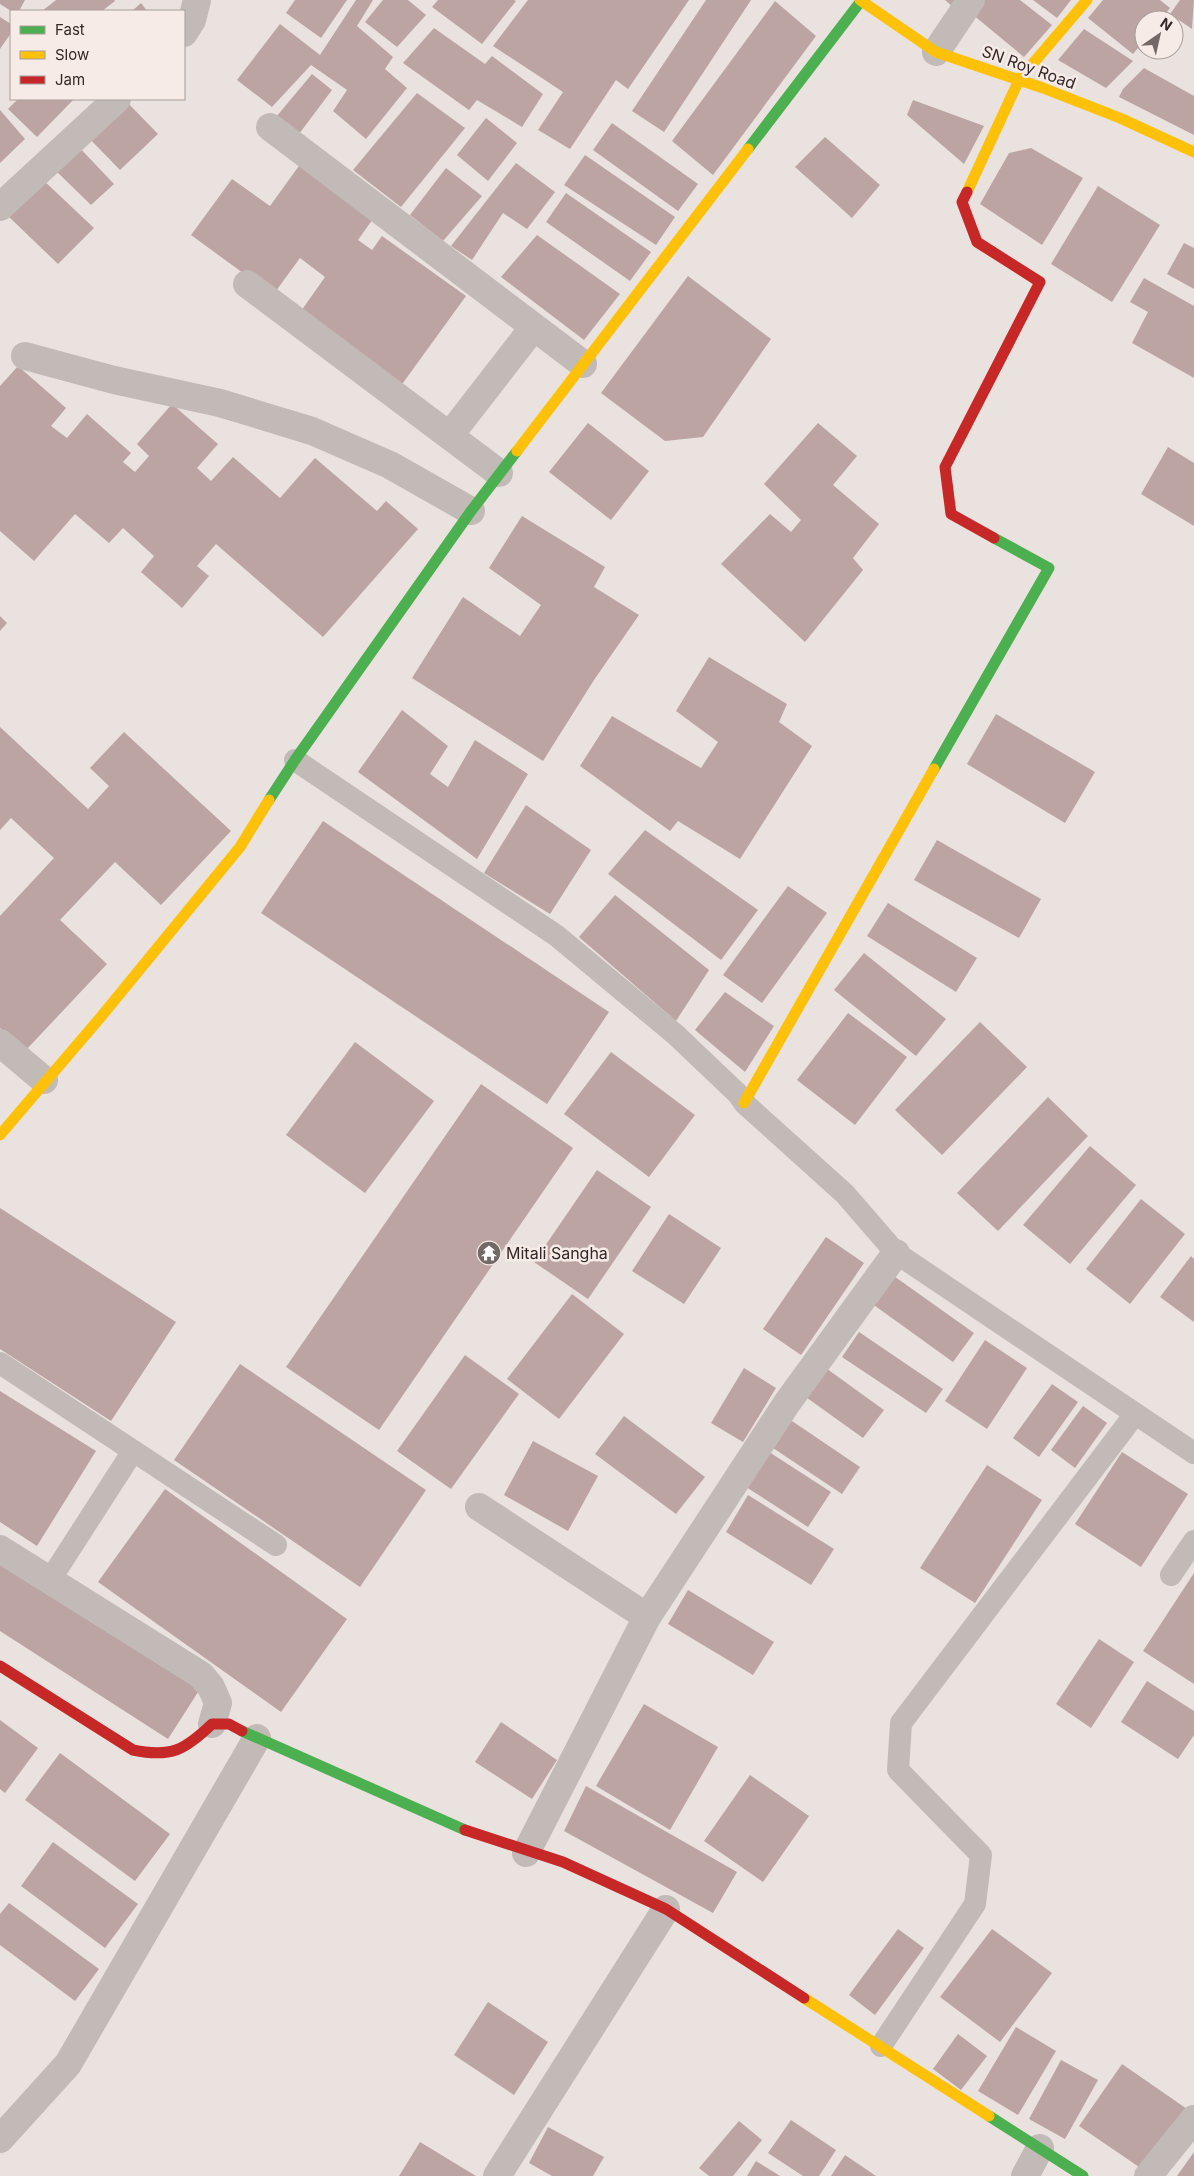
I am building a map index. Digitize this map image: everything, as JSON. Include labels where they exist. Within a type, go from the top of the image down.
[{"type":"street","points":[[185,31],[192,20],[197,0]]},
{"type":"street","points":[[936,52],[971,0]]},
{"type":"street","points":[[744,1104],[1049,568],[951,514],[946,467],[1040,282],[977,242],[962,202],[1019,80],[1087,0]]},
{"type":"street","points":[[0,1135],[44,1080],[100,1018],[240,847],[296,760],[471,511],[583,364],[868,2]]},
{"type":"street","name":"SN Roy Road","points":[[868,2],[936,52],[1019,80],[1120,118],[1194,152]]},
{"type":"street","points":[[0,207],[116,100]]},
{"type":"street","points":[[270,127],[583,364]]},
{"type":"street","points":[[247,284],[500,473]]},
{"type":"street","points":[[450,435],[533,328]]},
{"type":"street","points":[[25,356],[114,380],[220,403],[312,431],[390,465],[471,511]]},
{"type":"street","points":[[0,1042],[44,1080]]},
{"type":"street","points":[[526,1853],[647,1617],[787,1403],[896,1253]]},
{"type":"street","points":[[479,1507],[647,1617]]},
{"type":"street","points":[[0,1549],[201,1675],[211,1687],[218,1703],[212,1724],[193,1743],[174,1754],[152,1755],[134,1750],[0,1666]]},
{"type":"street","points":[[212,1724],[229,1724],[257,1738],[379,1790],[474,1835],[526,1853],[563,1862],[666,1908],[1083,2176]]},
{"type":"street","points":[[0,2139],[68,2064],[257,1738]]},
{"type":"street","points":[[497,2176],[666,1908]]},
{"type":"street","points":[[1148,2176],[1194,2119]]},
{"type":"street","points":[[1025,2176],[1040,2148]]},
{"type":"lane","points":[[296,760],[557,936],[676,1035],[738,1094],[744,1104],[845,1194],[896,1253],[1194,1453]]},
{"type":"lane","points":[[0,1363],[276,1545]]},
{"type":"lane","points":[[881,2046],[975,1904],[981,1855],[898,1770],[901,1722],[1135,1414]]},
{"type":"lane","points":[[50,1580],[133,1451]]},
{"type":"lane","points":[[1171,1575],[1194,1541]]},
{"type":"building","points":[[0,0],[25,0],[20,10],[10,10],[0,4]]},
{"type":"building","points":[[56,0],[115,1],[103,10],[43,10]]},
{"type":"building","points":[[295,0],[347,0],[321,38],[286,13]]},
{"type":"building","points":[[356,0],[373,0],[357,26],[393,57],[385,69],[407,88],[366,139],[333,111],[347,90],[311,65],[272,107],[237,80],[280,24],[320,55]]},
{"type":"building","points":[[383,0],[408,0],[426,15],[397,47],[365,22]]},
{"type":"building","points":[[438,0],[516,1],[482,44],[432,7]]},
{"type":"building","points":[[528,0],[689,0],[628,89],[616,80],[570,149],[538,130],[563,92],[493,46]]},
{"type":"building","points":[[706,0],[751,0],[664,132],[632,111]]},
{"type":"building","points":[[945,0],[956,0],[952,6]]},
{"type":"building","points":[[981,0],[1020,0],[1052,25],[1024,57],[972,14]]},
{"type":"building","points":[[1033,0],[1071,0],[1057,18]]},
{"type":"building","points":[[1103,0],[1160,0],[1170,8],[1168,10],[1134,10],[1133,54],[1088,18]]},
{"type":"building","points":[[1180,0],[1194,0],[1192,29],[1184,24],[1184,10],[1173,10]]},
{"type":"building","points":[[775,1],[816,36],[713,175],[672,141]]},
{"type":"building","points":[[141,3],[146,10],[133,10]]},
{"type":"building","points":[[0,17],[10,23],[10,34],[0,49]]},
{"type":"building","points":[[434,28],[485,64],[492,56],[543,94],[522,127],[477,100],[469,110],[403,63]]},
{"type":"building","points":[[1084,29],[1133,61],[1106,88],[1058,60]]},
{"type":"building","points":[[1144,68],[1194,96],[1194,135],[1119,97],[1123,89]]},
{"type":"building","points":[[312,74],[332,90],[299,134],[276,117]]},
{"type":"building","points":[[417,93],[465,128],[401,207],[353,170]]},
{"type":"building","points":[[17,100],[73,100],[37,137],[8,109]]},
{"type":"building","points":[[125,100],[158,134],[120,170],[84,133]]},
{"type":"building","points":[[913,100],[984,126],[964,164],[907,115]]},
{"type":"building","points":[[0,110],[25,139],[0,163]]},
{"type":"building","points":[[486,118],[517,143],[488,181],[457,155]]},
{"type":"building","points":[[612,123],[698,184],[678,211],[593,150]]},
{"type":"building","points":[[825,137],[880,185],[852,218],[795,167]]},
{"type":"building","points":[[77,145],[114,184],[91,205],[53,168]]},
{"type":"building","points":[[1031,148],[1083,178],[1042,245],[980,204],[1009,153]]},
{"type":"building","points":[[585,155],[675,217],[656,245],[564,185]]},
{"type":"building","points":[[301,163],[375,216],[358,240],[372,250],[382,236],[466,296],[400,387],[299,314],[325,277],[300,258],[273,295],[191,235],[232,179],[270,206]]},
{"type":"building","points":[[516,163],[555,192],[527,229],[503,213],[472,260],[451,246]]},
{"type":"building","points":[[446,168],[482,196],[443,241],[410,215]]},
{"type":"building","points":[[42,179],[94,228],[58,264],[7,215]]},
{"type":"building","points":[[1098,186],[1160,225],[1112,302],[1051,264]]},
{"type":"building","points":[[566,193],[651,252],[630,281],[546,222]]},
{"type":"building","points":[[537,235],[620,294],[584,340],[501,277]]},
{"type":"building","points":[[1184,243],[1194,248],[1194,289],[1167,274]]},
{"type":"building","points":[[688,276],[771,339],[703,437],[665,441],[601,393]]},
{"type":"building","points":[[1144,278],[1194,306],[1194,378],[1132,343],[1148,312],[1130,302]]},
{"type":"building","points":[[18,366],[66,408],[51,426],[67,438],[87,414],[131,453],[123,462],[135,472],[149,456],[137,444],[172,404],[218,444],[197,468],[211,481],[233,457],[280,498],[315,458],[377,511],[386,501],[418,529],[323,637],[216,544],[197,566],[209,576],[182,608],[141,572],[154,556],[123,528],[109,543],[75,514],[34,561],[0,531],[0,386]]},
{"type":"building","points":[[588,423],[649,471],[611,520],[549,472]]},
{"type":"building","points":[[818,423],[857,456],[833,485],[879,524],[853,558],[863,570],[805,642],[721,564],[770,514],[791,532],[801,520],[764,484]]},
{"type":"building","points":[[1168,447],[1194,463],[1194,526],[1141,494]]},
{"type":"building","points":[[522,516],[605,567],[594,587],[639,615],[594,680],[543,761],[412,678],[463,597],[520,636],[541,605],[489,568]]},
{"type":"building","points":[[0,616],[7,623],[0,631]]},
{"type":"building","points":[[709,657],[787,704],[779,722],[812,746],[740,859],[678,821],[670,831],[580,766],[612,716],[701,768],[718,742],[676,711]]},
{"type":"building","points":[[402,710],[448,746],[430,774],[448,787],[475,740],[528,774],[477,859],[358,772]]},
{"type":"building","points":[[996,714],[1095,772],[1065,823],[967,764]]},
{"type":"building","points":[[0,727],[88,809],[109,786],[90,768],[124,732],[231,831],[161,905],[115,862],[60,920],[107,964],[25,1051],[0,1028],[0,916],[54,858],[11,818],[0,830]]},
{"type":"building","points":[[526,805],[591,850],[550,914],[484,873]]},
{"type":"building","points":[[323,821],[609,1012],[547,1104],[261,913]]},
{"type":"building","points":[[645,830],[758,910],[721,960],[608,874]]},
{"type":"building","points":[[937,840],[1041,899],[1019,938],[914,880]]},
{"type":"building","points":[[788,886],[827,913],[762,1003],[723,975]]},
{"type":"building","points":[[615,895],[709,970],[676,1021],[579,937]]},
{"type":"building","points":[[888,903],[977,958],[956,992],[867,936]]},
{"type":"building","points":[[864,953],[946,1019],[916,1056],[834,990]]},
{"type":"building","points":[[725,992],[774,1026],[745,1072],[695,1030]]},
{"type":"building","points":[[848,1013],[907,1057],[855,1125],[797,1080]]},
{"type":"building","points":[[980,1022],[1027,1067],[942,1155],[895,1110]]},
{"type":"building","points":[[355,1042],[434,1101],[365,1193],[286,1135]]},
{"type":"building","points":[[611,1052],[695,1115],[649,1177],[564,1114]]},
{"type":"building","points":[[481,1084],[573,1148],[379,1430],[286,1367]]},
{"type":"building","points":[[1048,1097],[1088,1136],[998,1231],[957,1193]]},
{"type":"building","points":[[1090,1146],[1136,1185],[1070,1264],[1023,1225]]},
{"type":"building","points":[[597,1170],[651,1207],[588,1299],[534,1262]]},
{"type":"building","points":[[1141,1199],[1185,1234],[1130,1304],[1086,1269]]},
{"type":"building","points":[[0,1208],[176,1322],[111,1421],[0,1349]]},
{"type":"building","points":[[669,1214],[721,1248],[684,1304],[632,1271]]},
{"type":"building","points":[[826,1237],[864,1263],[801,1355],[763,1329]]},
{"type":"building","points":[[1191,1256],[1194,1259],[1194,1322],[1160,1297]]},
{"type":"building","points":[[891,1274],[974,1333],[953,1362],[871,1303]]},
{"type":"building","points":[[572,1294],[624,1334],[559,1419],[507,1379]]},
{"type":"building","points":[[859,1332],[943,1389],[926,1413],[842,1357]]},
{"type":"building","points":[[985,1340],[1027,1368],[987,1429],[945,1401]]},
{"type":"building","points":[[465,1355],[519,1394],[451,1489],[397,1451]]},
{"type":"building","points":[[240,1364],[426,1490],[360,1587],[174,1460]]},
{"type":"building","points":[[823,1366],[884,1410],[863,1438],[803,1395]]},
{"type":"building","points":[[744,1368],[776,1388],[743,1442],[711,1423]]},
{"type":"building","points":[[1052,1384],[1078,1402],[1039,1457],[1013,1438]]},
{"type":"building","points":[[0,1391],[96,1451],[37,1546],[0,1522]]},
{"type":"building","points":[[1083,1406],[1107,1423],[1075,1468],[1051,1450]]},
{"type":"building","points":[[624,1416],[705,1477],[676,1514],[595,1454]]},
{"type":"building","points":[[789,1419],[860,1467],[842,1494],[770,1446]]},
{"type":"building","points":[[533,1441],[598,1476],[568,1531],[504,1495]]},
{"type":"building","points":[[766,1450],[831,1492],[808,1527],[743,1485]]},
{"type":"building","points":[[1122,1452],[1188,1494],[1141,1567],[1075,1524]]},
{"type":"building","points":[[987,1465],[1042,1500],[975,1603],[920,1568]]},
{"type":"building","points":[[165,1489],[347,1619],[281,1712],[98,1582]]},
{"type":"building","points":[[748,1495],[834,1549],[811,1585],[726,1532]]},
{"type":"building","points":[[0,1560],[200,1689],[168,1739],[0,1631]]},
{"type":"building","points":[[1194,1573],[1194,1684],[1143,1651]]},
{"type":"building","points":[[688,1590],[774,1642],[753,1675],[668,1624]]},
{"type":"building","points":[[1099,1639],[1134,1662],[1091,1728],[1056,1704]]},
{"type":"building","points":[[1147,1681],[1194,1711],[1194,1735],[1178,1759],[1121,1722]]},
{"type":"building","points":[[644,1704],[718,1747],[670,1830],[596,1786]]},
{"type":"building","points":[[0,1720],[38,1748],[5,1793],[0,1789]]},
{"type":"building","points":[[501,1722],[557,1760],[532,1799],[475,1762]]},
{"type":"building","points":[[60,1753],[170,1834],[135,1881],[25,1800]]},
{"type":"building","points":[[750,1775],[809,1816],[763,1882],[704,1841]]},
{"type":"building","points":[[586,1786],[737,1872],[713,1913],[564,1831]]},
{"type":"building","points":[[53,1842],[138,1904],[105,1948],[21,1886]]},
{"type":"building","points":[[9,1903],[99,1969],[75,2001],[0,1945],[0,1914]]},
{"type":"building","points":[[898,1929],[924,1948],[875,2015],[849,1995]]},
{"type":"building","points":[[992,1929],[1052,1973],[1000,2042],[940,1997]]},
{"type":"building","points":[[488,2002],[548,2042],[514,2095],[454,2055]]},
{"type":"building","points":[[1016,2027],[1056,2051],[1018,2115],[978,2091]]},
{"type":"building","points":[[958,2034],[987,2056],[961,2090],[933,2069]]},
{"type":"building","points":[[1061,2060],[1098,2080],[1065,2139],[1029,2119]]},
{"type":"building","points":[[1122,2064],[1187,2109],[1145,2171],[1079,2126]]},
{"type":"building","points":[[791,2120],[836,2150],[819,2176],[803,2176],[768,2153]]},
{"type":"building","points":[[739,2121],[762,2140],[733,2176],[709,2176],[699,2168]]},
{"type":"building","points":[[548,2127],[604,2157],[593,2176],[552,2176],[529,2163]]},
{"type":"building","points":[[420,2142],[476,2176],[399,2176]]},
{"type":"building","points":[[1194,2152],[1194,2176],[1177,2176]]},
{"type":"building","points":[[845,2155],[876,2176],[831,2176]]},
{"type":"building","points":[[756,2161],[780,2176],[747,2176]]},
{"type":"traffic: fast","points":[[748,149],[861,1]]},
{"type":"traffic: fast","points":[[269,800],[295,760],[471,511],[517,451]]},
{"type":"traffic: fast","points":[[934,769],[1049,568],[994,538]]},
{"type":"traffic: fast","points":[[242,1731],[465,1830]]},
{"type":"traffic: fast","points":[[989,2116],[1083,2176]]},
{"type":"traffic: slow","points":[[860,0],[936,52],[1043,88],[1120,118],[1194,152]]},
{"type":"traffic: slow","points":[[967,192],[1019,80],[1087,0]]},
{"type":"traffic: slow","points":[[517,451],[748,149]]},
{"type":"traffic: slow","points":[[744,1103],[934,769]]},
{"type":"traffic: slow","points":[[0,1135],[100,1018],[240,847],[269,800]]},
{"type":"traffic: slow","points":[[804,1998],[989,2116]]},
{"type":"traffic: jam","points":[[967,192],[962,202],[977,242],[1040,282],[945,467],[951,514],[994,538]]},
{"type":"traffic: jam","points":[[0,1666],[133,1750],[158,1753],[177,1750],[194,1740],[212,1724],[229,1724],[242,1731]]},
{"type":"traffic: jam","points":[[465,1830],[563,1862],[666,1909],[804,1998]]},
{"type":"place","name":"Mitali Sangha","points":[[489,1253]]}]
